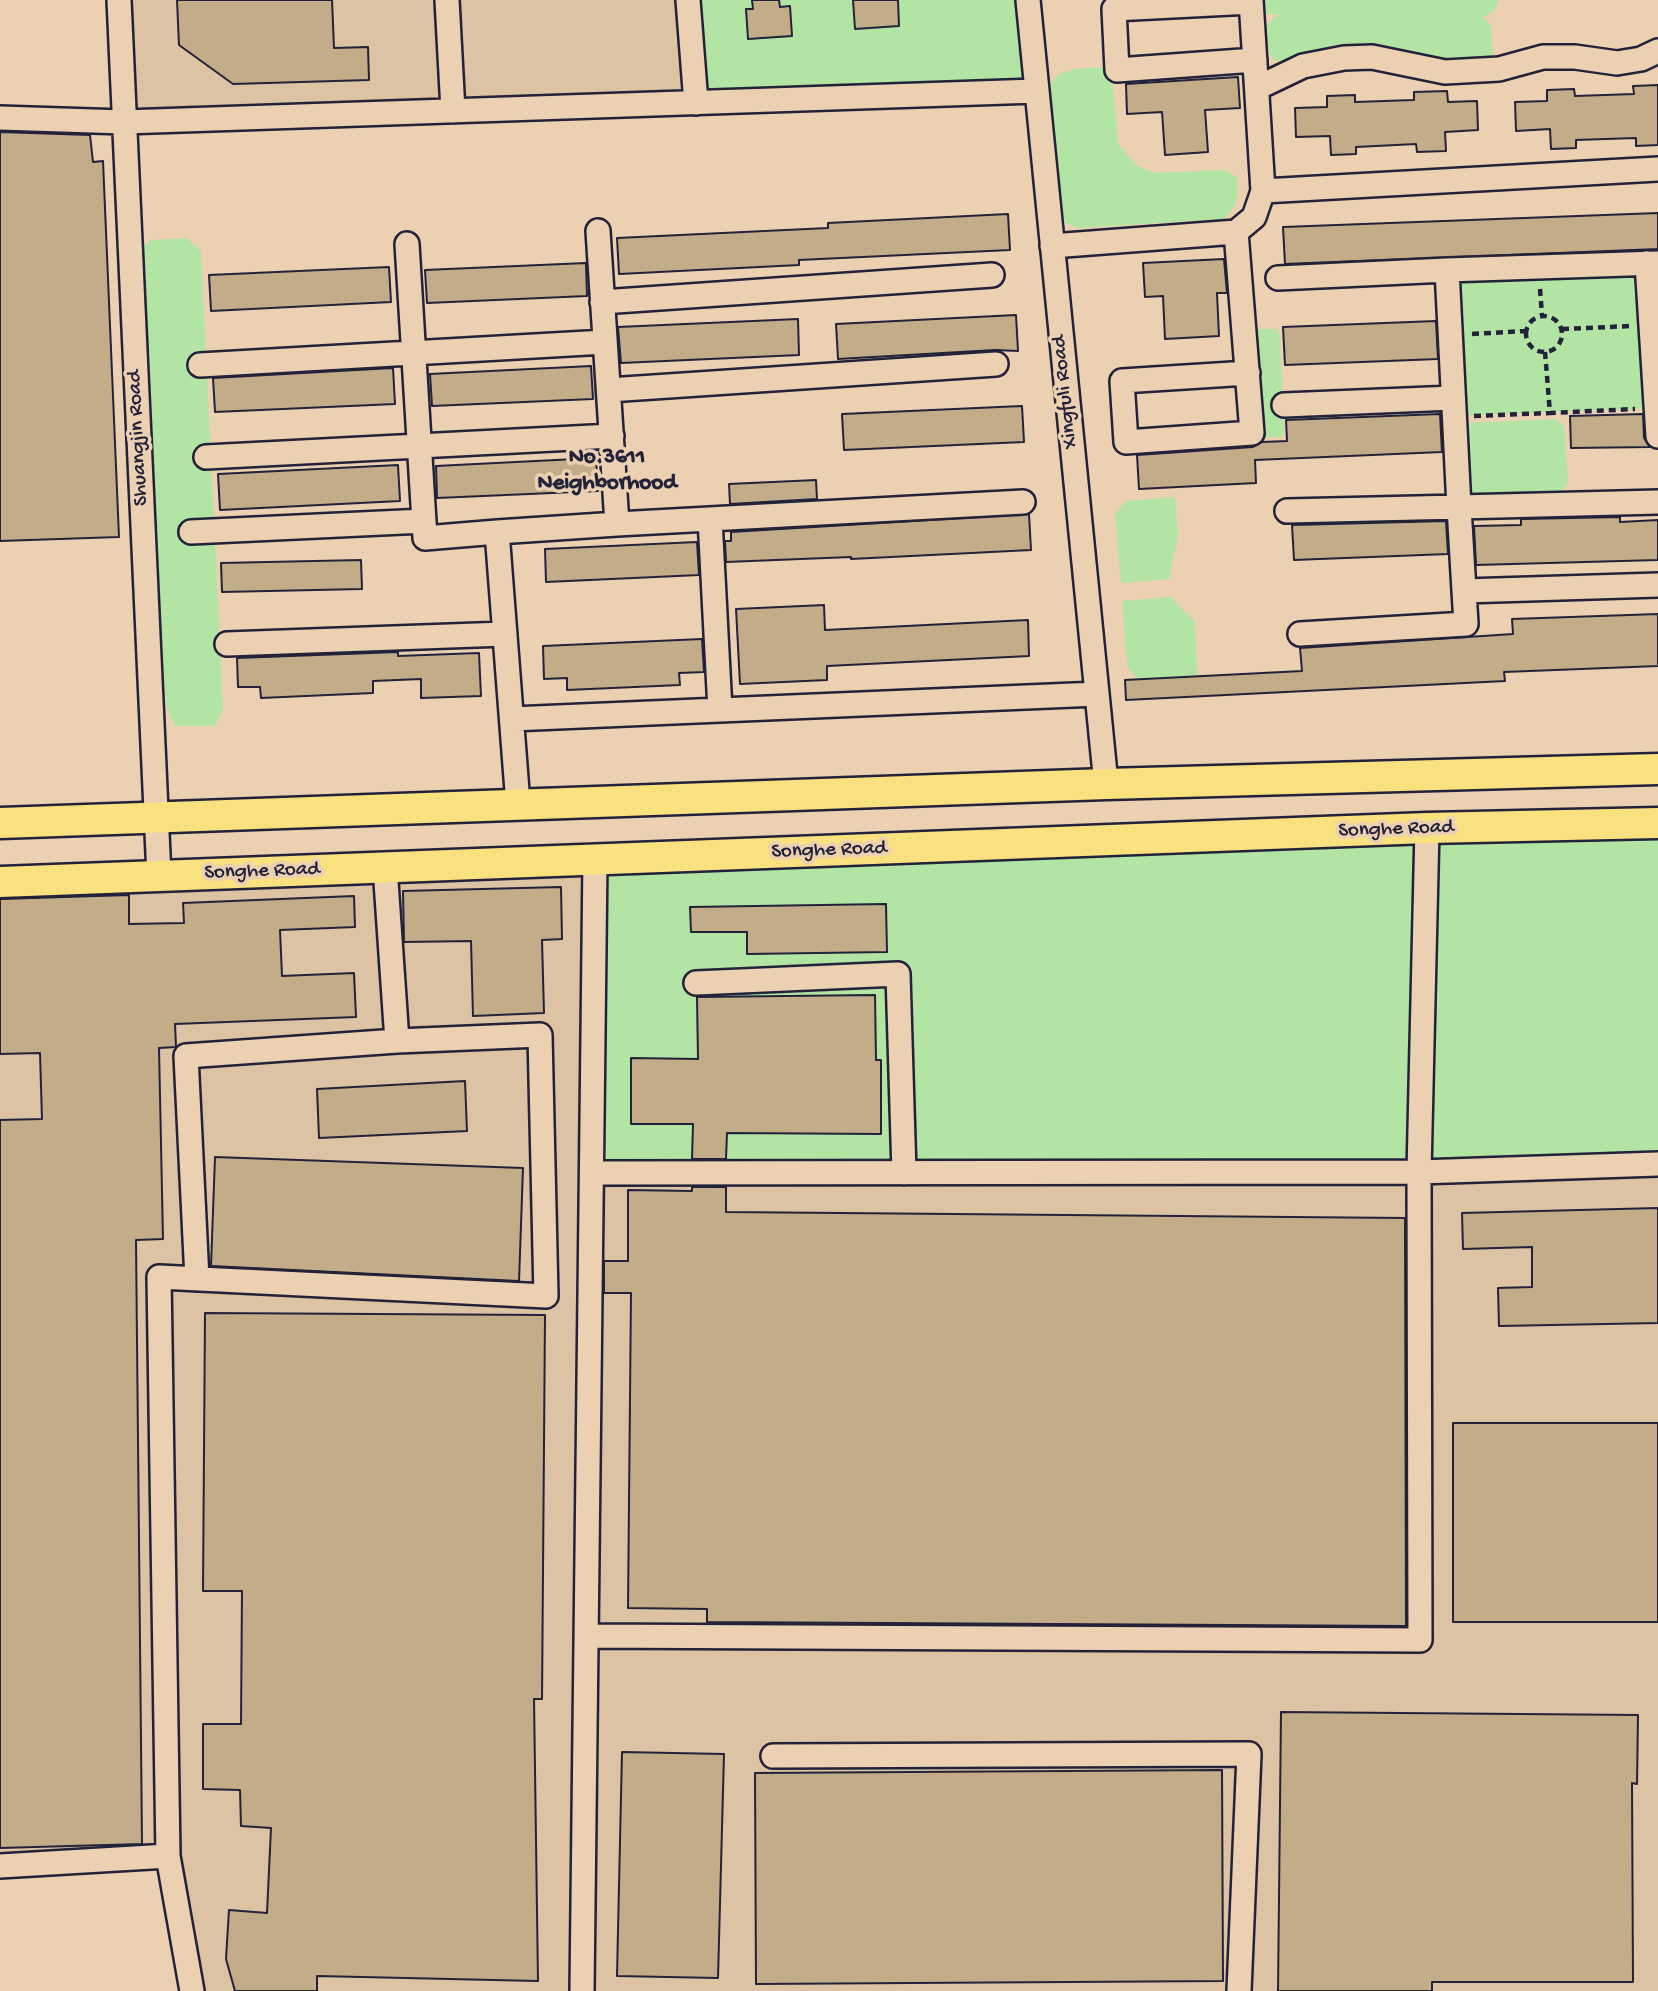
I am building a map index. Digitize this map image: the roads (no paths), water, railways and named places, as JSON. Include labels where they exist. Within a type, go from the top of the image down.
[{"type":"main road","points":[[0,823],[1106,784],[1658,769]]},
{"type":"main road","name":"Songhe Road","points":[[0,882],[1427,828],[1658,823]]},
{"type":"street","name":"Shuangjin Road","points":[[119,0],[159,876]]},
{"type":"street","points":[[447,0],[453,111]]},
{"type":"street","points":[[688,0],[696,103]]},
{"type":"street","name":"Xingfuli Road","points":[[1028,0],[1106,784]]},
{"type":"street","points":[[1052,246],[1236,232],[1254,217],[1263,191],[1256,88],[1255,60],[1251,1],[1114,9],[1117,69],[1255,60]]},
{"type":"street","points":[[1256,88],[1303,66],[1344,58],[1372,57],[1445,72],[1499,69],[1543,57],[1575,57],[1618,63],[1641,59],[1658,51]]},
{"type":"street","points":[[0,118],[124,122],[1036,91]]},
{"type":"street","points":[[1263,191],[1658,169]]},
{"type":"street","points":[[598,231],[617,524]]},
{"type":"street","points":[[1236,232],[1248,373],[1252,433],[1126,442],[1122,381],[1248,373]]},
{"type":"street","points":[[407,244],[425,538],[617,524],[1023,502]]},
{"type":"street","points":[[1278,278],[1653,263],[1651,326],[1658,436]]},
{"type":"street","points":[[1300,634],[1466,624],[1447,270]]},
{"type":"street","points":[[602,302],[992,275]]},
{"type":"street","points":[[200,365],[605,342]]},
{"type":"street","points":[[609,390],[996,363]]},
{"type":"street","points":[[1284,405],[1454,407]]},
{"type":"street","points":[[206,457],[612,436]]},
{"type":"street","points":[[1287,511],[1658,502]]},
{"type":"street","points":[[710,519],[720,710]]},
{"type":"street","points":[[191,532],[424,521]]},
{"type":"street","points":[[497,532],[518,804]]},
{"type":"street","points":[[1464,591],[1658,585]]},
{"type":"street","points":[[227,644],[505,634]]},
{"type":"street","points":[[512,719],[1097,694]]},
{"type":"street","points":[[586,1636],[1420,1640],[1419,1172],[1427,828]]},
{"type":"street","points":[[582,1991],[595,860]]},
{"type":"street","points":[[385,867],[397,1041]]},
{"type":"street","points":[[696,983],[898,974],[904,1173]]},
{"type":"street","points":[[192,1991],[168,1856],[159,1277],[197,1279],[546,1296],[540,1035],[397,1041],[186,1056],[197,1279]]},
{"type":"street","points":[[592,1173],[1419,1172],[1658,1164]]},
{"type":"street","points":[[774,1756],[1249,1754],[1239,1991]]},
{"type":"street","points":[[0,1866],[168,1856]]},
{"type":"district","name":"No.3611 Neighborhood","points":[[607,471]]}]
